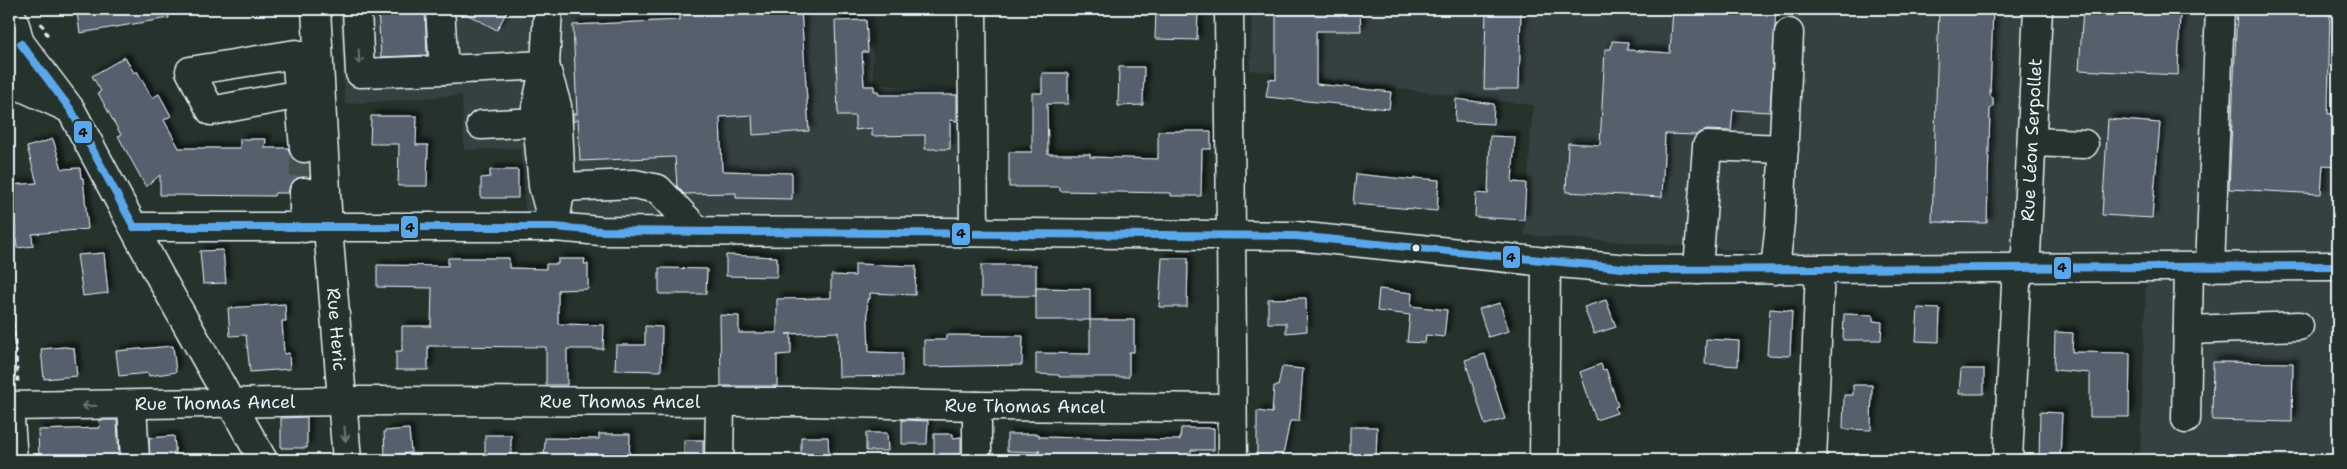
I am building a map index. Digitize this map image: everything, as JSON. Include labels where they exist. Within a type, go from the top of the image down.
[{"type":"street","points":[[9,9],[21,44],[71,110],[263,460]]},
{"type":"street","name":"Rue Heric","points":[[316,9],[316,228],[343,401],[347,460]]},
{"type":"street","points":[[357,9],[360,74],[545,65]]},
{"type":"street","points":[[440,9],[444,70]]},
{"type":"street","points":[[548,9],[545,65],[536,108],[543,186],[554,227]]},
{"type":"street","points":[[972,9],[974,232]]},
{"type":"street","points":[[1229,9],[1233,460]]},
{"type":"street","name":"Rue Léon Serpollet","points":[[2008,460],[2016,284],[2026,254],[2038,9]]},
{"type":"street","points":[[2186,419],[2188,330],[2200,268],[2220,9]]},
{"type":"street","points":[[1775,270],[1780,222],[1789,33]]},
{"type":"street","points":[[21,44],[19,63],[9,81],[71,110]]},
{"type":"street","points":[[545,65],[557,106],[561,187],[554,227]]},
{"type":"street","points":[[300,94],[304,148]]},
{"type":"street","points":[[481,125],[537,122]]},
{"type":"street","points":[[2032,142],[2084,144]]},
{"type":"street","points":[[1698,270],[1707,146],[1784,149]]},
{"type":"street","points":[[561,187],[634,184],[658,189],[698,231]]},
{"type":"street","points":[[134,227],[554,227],[601,231],[974,232],[1296,236],[1642,270],[2338,266]]},
{"type":"street","points":[[1544,460],[1546,262]]},
{"type":"street","points":[[1812,460],[1820,270]]},
{"type":"street","points":[[2188,330],[2300,326]]},
{"type":"street","name":"Rue Thomas Ancel","points":[[13,406],[343,401],[807,402],[977,406],[1232,408]]},
{"type":"street","points":[[719,460],[720,403]]},
{"type":"street","points":[[132,405],[135,460]]},
{"type":"street","points":[[13,406],[13,460]]},
{"type":"street","points":[[977,406],[977,460]]},
{"type":"path","points":[[39,18],[51,42]]},
{"type":"path","points":[[9,269],[13,406]]},
{"type":"shaded area","points":[[339,9],[870,9],[874,84],[959,92],[960,222],[526,218],[520,148],[464,150],[462,95],[345,104]]},
{"type":"shaded area","points":[[1252,9],[2338,9],[2338,460],[2140,460],[2147,259],[1813,255],[1524,235],[1533,105],[1250,70]]},
{"type":"building","points":[[100,9],[168,9],[169,18],[80,33],[77,13]]},
{"type":"building","points":[[378,9],[425,9],[427,55],[381,57]]},
{"type":"building","points":[[457,9],[508,9],[497,30]]},
{"type":"building","points":[[700,9],[801,9],[809,131],[753,135],[752,115],[720,117],[722,171],[792,173],[792,199],[736,198],[736,193],[684,194],[677,186],[675,157],[580,161],[578,119],[573,122],[573,114],[577,114],[573,25],[680,20],[680,13],[700,12]]},
{"type":"building","points":[[1276,9],[1360,9],[1361,31],[1316,31],[1316,84],[1391,92],[1389,109],[1266,97],[1269,79],[1276,80]]},
{"type":"building","points":[[1486,9],[1521,9],[1519,89],[1484,89]]},
{"type":"building","points":[[1673,9],[1776,9],[1770,112],[1733,110],[1731,131],[1707,130],[1696,135],[1665,134],[1662,197],[1566,192],[1568,143],[1600,145],[1605,49],[1611,49],[1612,41],[1628,42],[1627,50],[1670,53]]},
{"type":"building","points":[[1939,9],[1993,9],[1990,96],[1993,98],[1993,107],[1990,109],[1987,223],[1932,222]]},
{"type":"building","points":[[2083,9],[2180,9],[2178,75],[2079,70]]},
{"type":"building","points":[[2237,9],[2330,9],[2328,114],[2338,113],[2338,166],[2323,165],[2321,194],[2229,189]]},
{"type":"building","points":[[1156,10],[1198,11],[1197,40],[1155,39]]},
{"type":"building","points":[[866,20],[868,52],[862,52],[864,86],[874,86],[874,91],[878,91],[879,95],[957,95],[957,121],[950,120],[950,149],[925,149],[925,135],[872,136],[872,128],[855,130],[855,116],[838,116],[835,21]]},
{"type":"building","points":[[125,57],[134,73],[137,71],[152,98],[159,94],[171,116],[164,120],[179,148],[240,148],[240,139],[266,139],[265,148],[288,148],[291,156],[297,162],[309,162],[310,178],[297,178],[290,185],[288,193],[275,193],[274,196],[160,195],[160,175],[146,187],[118,136],[121,135],[98,93],[101,91],[92,76]]},
{"type":"building","points":[[1119,67],[1144,67],[1143,105],[1118,106]]},
{"type":"building","points":[[1042,73],[1068,73],[1068,104],[1047,104],[1048,154],[1090,154],[1090,157],[1158,159],[1158,131],[1211,131],[1211,149],[1202,149],[1201,196],[1171,196],[1171,193],[1060,191],[1060,187],[1009,187],[1009,152],[1032,152],[1032,93],[1042,93]]},
{"type":"building","points":[[1456,99],[1494,104],[1493,124],[1455,122]]},
{"type":"building","points":[[371,116],[417,116],[416,145],[428,145],[427,186],[398,186],[399,144],[370,144]]},
{"type":"building","points":[[2108,119],[2160,123],[2152,218],[2102,215]]},
{"type":"building","points":[[1490,136],[1515,137],[1512,182],[1526,183],[1524,220],[1475,217],[1476,193],[1488,194]]},
{"type":"building","points":[[53,139],[62,169],[80,168],[81,178],[83,178],[88,229],[32,234],[33,246],[17,248],[11,185],[37,183],[27,147]]},
{"type":"building","points":[[490,170],[518,170],[518,198],[481,198],[481,178],[490,177]]},
{"type":"building","points":[[1356,174],[1414,180],[1414,178],[1439,180],[1437,211],[1353,204]]},
{"type":"building","points":[[223,250],[226,283],[203,284],[200,251]]},
{"type":"building","points":[[104,253],[108,293],[83,296],[77,255]]},
{"type":"building","points":[[726,255],[777,257],[777,277],[726,276]]},
{"type":"building","points":[[448,258],[509,258],[509,268],[546,269],[546,264],[558,264],[558,259],[585,259],[584,264],[588,264],[588,289],[558,290],[558,324],[604,325],[603,349],[567,349],[567,385],[546,385],[546,347],[428,346],[428,370],[396,370],[396,351],[402,351],[402,326],[431,326],[432,288],[377,287],[377,265],[448,266]]},
{"type":"building","points":[[1162,258],[1188,258],[1187,307],[1159,307]]},
{"type":"building","points":[[855,264],[916,266],[915,295],[870,293],[870,299],[867,299],[869,352],[902,353],[902,376],[839,377],[838,332],[786,334],[791,334],[791,354],[777,355],[777,386],[721,386],[720,315],[739,316],[739,333],[777,333],[777,299],[831,298],[831,275],[855,276]]},
{"type":"building","points":[[981,265],[1036,265],[1036,296],[981,296]]},
{"type":"building","points":[[659,268],[707,269],[706,294],[659,294]]},
{"type":"building","points":[[1036,288],[1090,289],[1090,320],[1036,320]]},
{"type":"building","points":[[1379,289],[1412,293],[1411,306],[1447,310],[1444,337],[1426,335],[1425,343],[1407,342],[1410,315],[1377,311]]},
{"type":"building","points":[[1306,298],[1307,331],[1286,333],[1286,323],[1268,323],[1268,299]]},
{"type":"building","points":[[1606,300],[1616,327],[1594,334],[1584,307]]},
{"type":"building","points":[[1500,303],[1509,331],[1488,337],[1479,309]]},
{"type":"building","points":[[285,304],[286,321],[282,321],[284,354],[289,353],[290,369],[250,372],[246,335],[230,336],[228,308]]},
{"type":"building","points":[[1918,308],[1940,309],[1939,342],[1916,341]]},
{"type":"building","points":[[1770,309],[1792,311],[1790,356],[1767,355]]},
{"type":"building","points":[[1844,314],[1873,315],[1873,321],[1882,322],[1881,340],[1843,340]]},
{"type":"building","points":[[1090,320],[1134,320],[1134,352],[1129,352],[1129,377],[1059,377],[1059,375],[1036,374],[1036,353],[1090,354]]},
{"type":"building","points":[[645,326],[662,327],[661,371],[615,370],[616,345],[645,345]]},
{"type":"building","points":[[2055,332],[2073,333],[2072,352],[2130,353],[2129,417],[2090,417],[2090,373],[2054,370]]},
{"type":"building","points":[[946,335],[1023,336],[1022,365],[924,367],[924,340],[946,340]]},
{"type":"building","points":[[1706,339],[1739,341],[1738,366],[1705,364]]},
{"type":"building","points":[[173,346],[176,372],[149,376],[148,373],[119,376],[116,351]]},
{"type":"building","points":[[74,348],[77,376],[44,379],[41,349]]},
{"type":"building","points":[[1485,354],[1505,419],[1485,425],[1465,360]]},
{"type":"building","points":[[2213,362],[2293,363],[2292,422],[2212,420]]},
{"type":"building","points":[[1601,364],[1603,370],[1606,369],[1618,406],[1615,407],[1617,413],[1596,420],[1580,372]]},
{"type":"building","points":[[1282,367],[1303,369],[1299,421],[1290,421],[1282,460],[1257,460],[1257,411],[1272,413],[1274,386],[1278,386]]},
{"type":"building","points":[[1961,369],[1984,369],[1984,394],[1959,394]]},
{"type":"building","points":[[1853,385],[1872,385],[1871,430],[1843,429],[1844,395],[1853,395]]},
{"type":"building","points":[[2040,412],[2062,413],[2060,460],[2039,460]]},
{"type":"building","points":[[307,417],[307,448],[281,448],[281,418]]},
{"type":"building","points":[[99,420],[117,420],[119,460],[39,460],[38,430],[100,428]]},
{"type":"building","points":[[902,420],[928,421],[927,444],[902,444]]},
{"type":"building","points":[[1350,427],[1377,427],[1376,460],[1350,460]]},
{"type":"building","points":[[1181,428],[1214,428],[1214,450],[1191,450],[1191,460],[1064,460],[1064,457],[1039,457],[1039,452],[1007,451],[1007,434],[1039,434],[1039,437],[1180,440]]},
{"type":"building","points":[[409,429],[411,453],[385,455],[384,431]]},
{"type":"building","points":[[866,433],[887,433],[888,451],[866,451]]},
{"type":"building","points":[[599,434],[630,434],[629,459],[544,460],[545,438],[599,439]]},
{"type":"building","points":[[934,434],[953,434],[953,438],[961,437],[961,460],[934,460]]},
{"type":"building","points":[[485,435],[511,435],[511,460],[485,460]]},
{"type":"building","points":[[174,436],[176,460],[150,460],[149,438]]},
{"type":"building","points":[[801,437],[828,437],[829,456],[801,456]]},
{"type":"building","points":[[684,440],[703,440],[703,460],[684,460]]},
{"type":"tunnel","points":[[304,148],[304,192]]},
{"type":"transit line","name":"4","points":[[21,44],[71,110],[134,227]]},
{"type":"transit line","name":"4","points":[[134,227],[554,227],[601,231],[1296,236],[1642,270],[2338,266]]}]
